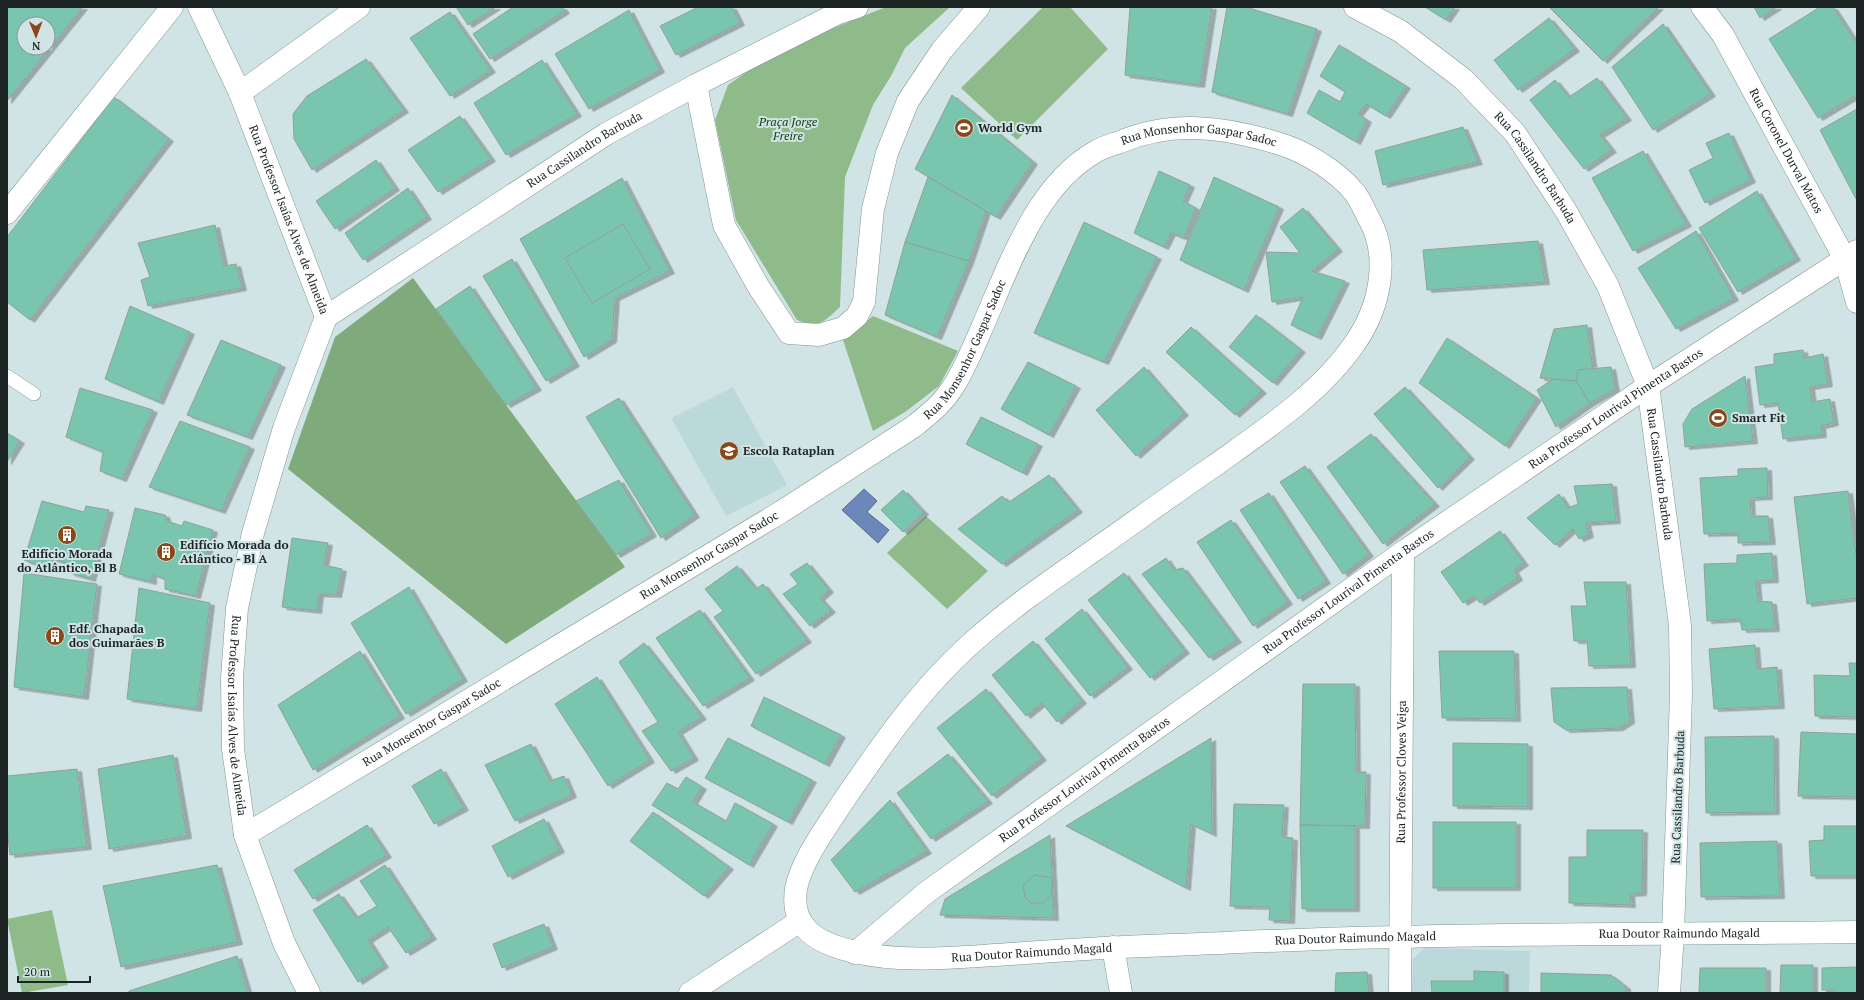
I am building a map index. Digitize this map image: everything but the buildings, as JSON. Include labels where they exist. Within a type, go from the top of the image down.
[{"type":"street","points":[[7,214],[172,7]]},
{"type":"street","name":"Rua Professor Isaías Alves de Almeida","points":[[199,7],[240,93],[326,317],[284,428],[253,533],[237,608],[232,678],[233,749],[244,835],[284,943],[309,993]]},
{"type":"street","points":[[240,93],[358,7]]},
{"type":"street","name":"Rua Cassilandro Barbuda","points":[[326,317],[606,134],[696,85],[838,13],[857,7]]},
{"type":"street","points":[[696,85],[724,225],[758,286],[789,333],[819,335],[842,328],[857,316],[864,302],[873,209],[887,153],[908,101],[942,50],[978,7]]},
{"type":"street","name":"Rua Cassilandro Barbuda","points":[[1355,7],[1400,31],[1463,79],[1515,133],[1566,211],[1608,286],[1648,386],[1680,625],[1681,694],[1673,934],[1669,993]]},
{"type":"street","name":"Rua Coronel Durval Matos","points":[[1702,7],[1723,35],[1851,255],[1857,302]]},
{"type":"street","name":"Rua Monsenhor Gaspar Sadoc","points":[[244,835],[781,512],[913,427],[932,412],[950,392],[963,370],[1022,238],[1038,206],[1062,178],[1093,153],[1134,136],[1167,129],[1198,127],[1242,134],[1285,144],[1320,162],[1354,192],[1376,231],[1381,269],[1374,306],[1356,342],[1325,378],[1272,425],[1032,594],[972,642],[925,689],[877,752],[822,834],[803,870],[796,890],[797,909],[800,921],[807,932],[819,941],[855,953]]},
{"type":"street","name":"Rua Professor Lourival Pimenta Bastos","points":[[855,953],[927,892],[1403,552],[1648,386],[1851,255]]},
{"type":"street","name":"Rua Professor Cloves Veiga","points":[[1400,993],[1403,552]]},
{"type":"street","points":[[690,993],[800,921]]},
{"type":"street","name":"Rua Doutor Raimundo Magald","points":[[855,953],[937,959],[1112,947],[1400,937],[1857,932]]},
{"type":"street","points":[[1112,947],[1121,993]]},
{"type":"lane","points":[[7,376],[34,394]]},
{"type":"shaded area","name":"Escola Rataplan","points":[[733,387],[787,485],[726,516],[671,418]]},
{"type":"shaded area","points":[[1424,948],[1530,951],[1529,993],[1412,993],[1413,959]]},
{"type":"green space","name":"Praça Jorge Freire","points":[[886,7],[950,7],[905,48],[891,76],[873,105],[845,177],[840,307],[825,320],[816,324],[811,324],[797,320],[736,220],[715,120],[728,85],[761,62],[808,38]]},
{"type":"green space","points":[[1043,7],[1070,7],[1108,49],[1017,140],[961,88]]},
{"type":"green space","points":[[413,278],[625,567],[506,644],[288,469],[335,337]]},
{"type":"green space","points":[[873,316],[958,351],[939,386],[905,412],[873,431],[843,340]]},
{"type":"green space","points":[[926,516],[988,571],[947,609],[887,553]]},
{"type":"green space","points":[[52,910],[68,985],[22,993],[7,919]]},
{"type":"water","points":[[864,489],[877,501],[867,512],[889,530],[878,543],[842,510]]},
{"type":"place","name":"World Gym","points":[[964,128]]},
{"type":"place","name":"Smart Fit","points":[[1718,418]]},
{"type":"place","name":"Escola Rataplan","points":[[729,451]]},
{"type":"place","name":"Edifício Morada do Atlântico, Bl B","points":[[67,535]]},
{"type":"place","name":"Edifício Morada do Atlântico - Bl A","points":[[166,552]]},
{"type":"place","name":"Edf. Chapada dos Guimarães B","points":[[55,636]]}]
